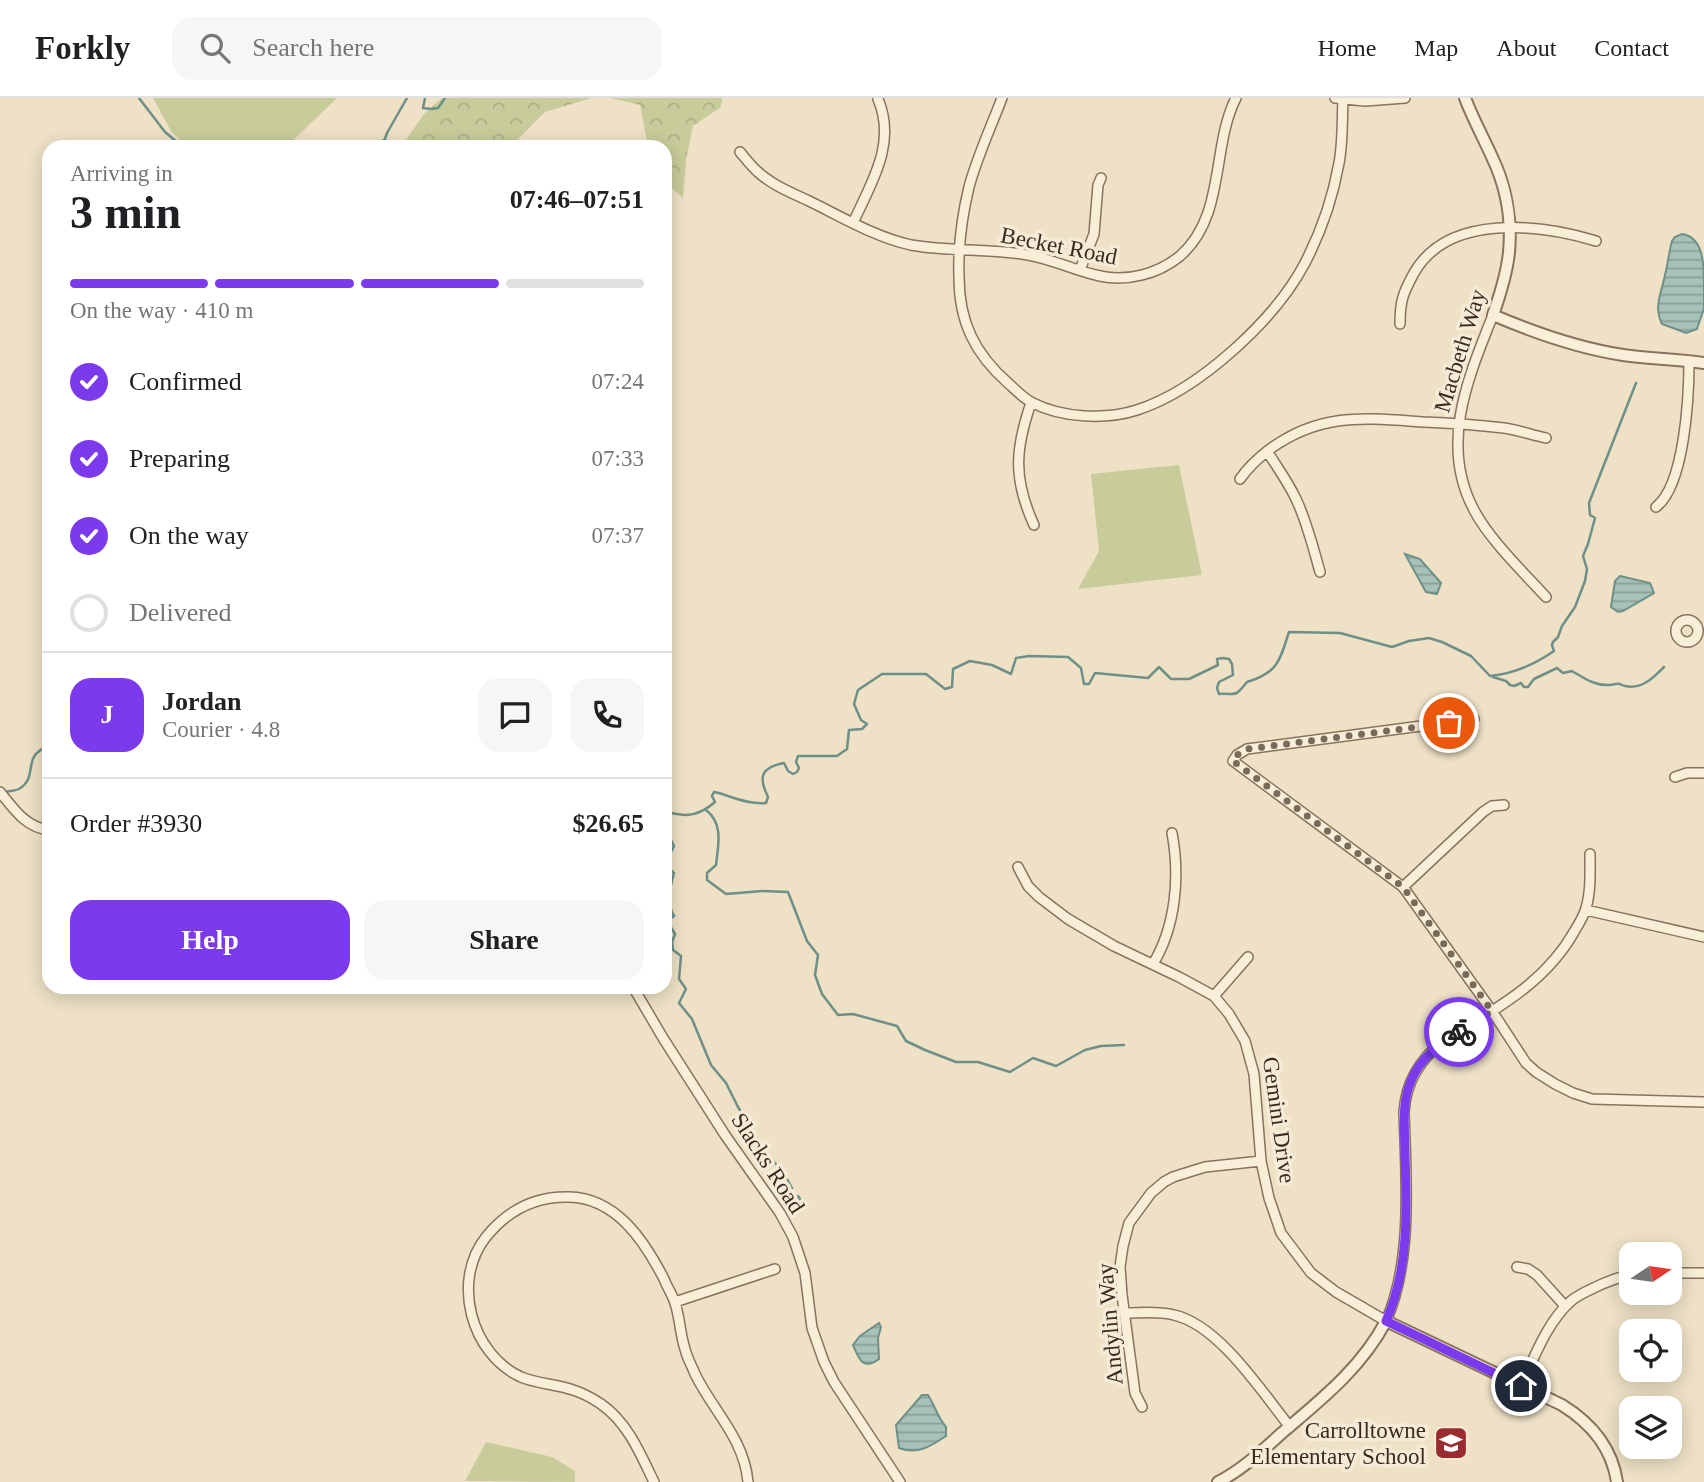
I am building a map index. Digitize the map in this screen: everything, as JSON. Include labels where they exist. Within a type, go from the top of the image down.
[{"type":"street","points":[[1002,98],[969,186],[960,250],[960,299],[970,334],[991,368],[1031,403],[1078,416],[1134,411],[1159,402],[1216,364],[1254,332],[1287,291],[1320,232],[1339,162],[1339,99],[1377,101],[1405,98]]},
{"type":"street","name":"Becket Road","points":[[740,152],[759,173],[778,186],[889,239],[914,245],[1024,254],[1112,278],[1138,276],[1178,257],[1203,225],[1209,209],[1228,120],[1236,98]]},
{"type":"street","name":"Macbeth Way","points":[[1465,98],[1503,185],[1508,208],[1509,253],[1504,282],[1462,399],[1458,423],[1461,474],[1474,511],[1546,597]]},
{"type":"street","points":[[853,223],[876,171],[886,139],[884,112],[878,99]]},
{"type":"street","points":[[1080,270],[1094,234],[1101,178]]},
{"type":"street","points":[[1400,324],[1401,300],[1417,268],[1437,246],[1461,234],[1489,229],[1559,231],[1596,242]]},
{"type":"street","points":[[1493,315],[1534,332],[1592,349],[1644,358],[1704,363]]},
{"type":"street","points":[[1689,361],[1704,357]]},
{"type":"street","points":[[1656,507],[1668,493],[1679,459],[1689,399],[1689,361]]},
{"type":"street","points":[[1031,403],[1019,443],[1018,460],[1022,496],[1034,525]]},
{"type":"street","points":[[1240,479],[1255,460],[1285,438],[1308,428],[1354,418],[1458,423],[1507,429],[1546,438]]},
{"type":"street","points":[[1267,451],[1299,506],[1320,572]]},
{"type":"street","points":[[1474,719],[1247,749],[1233,761],[1403,887],[1526,1063],[1545,1078],[1573,1093],[1592,1099],[1704,1102]]},
{"type":"street","points":[[1675,777],[1687,773],[1704,773]]},
{"type":"street","points":[[2,795],[30,825],[42,829]]},
{"type":"street","points":[[1403,887],[1483,812],[1492,806],[1504,805]]},
{"type":"street","points":[[1153,964],[1159,954],[1174,902],[1176,853],[1172,833]]},
{"type":"street","points":[[1218,1482],[1251,1460],[1290,1426],[1350,1372],[1377,1339],[1393,1306],[1401,1275],[1406,1198],[1404,1112],[1411,1080],[1418,1066],[1431,1051],[1519,995],[1541,975],[1570,938],[1586,910],[1590,854]]},
{"type":"street","name":"Gemini Drive","points":[[1018,867],[1028,886],[1068,919],[1114,946],[1214,996],[1229,1014],[1245,1041],[1254,1074],[1261,1161],[1269,1198],[1281,1233],[1311,1273],[1336,1292],[1386,1321],[1562,1405],[1577,1415],[1595,1431],[1604,1444],[1617,1482]]},
{"type":"street","points":[[1586,910],[1704,937]]},
{"type":"street","points":[[1214,996],[1248,957]]},
{"type":"street","name":"Slacks Road","points":[[638,994],[663,1038],[725,1135],[780,1213],[793,1237],[805,1273],[812,1328],[824,1362],[834,1382],[900,1482]]},
{"type":"street","name":"Andylin Way","points":[[1142,1408],[1135,1393],[1120,1267],[1129,1223],[1152,1193],[1173,1177],[1193,1170],[1261,1161]]},
{"type":"street","points":[[654,1482],[630,1433],[617,1417],[584,1394],[512,1372],[492,1354],[476,1330],[468,1296],[471,1265],[483,1241],[500,1222],[518,1208],[536,1201],[558,1198],[588,1199],[626,1222],[651,1256],[675,1301],[688,1358],[741,1451],[748,1482]]},
{"type":"street","points":[[1517,1267],[1528,1269],[1537,1275],[1566,1306]]},
{"type":"street","points":[[675,1301],[775,1269]]},
{"type":"street","points":[[1682,1273],[1704,1273]]},
{"type":"street","points":[[1521,1386],[1543,1341],[1566,1306],[1595,1287],[1619,1278]]},
{"type":"street","points":[[1125,1313],[1175,1315],[1206,1332],[1239,1363],[1290,1426]]},
{"type":"green space","points":[[153,98],[337,98],[293,140],[180,140],[171,131]]},
{"type":"green space","points":[[442,98],[592,98],[545,112],[517,140],[406,140],[424,114]]},
{"type":"green space","points":[[610,98],[722,98],[721,107],[693,126],[686,160],[683,198],[672,188],[672,140],[647,140],[640,105]]},
{"type":"green space","points":[[1179,465],[1202,575],[1078,589],[1099,551],[1091,474]]},
{"type":"green space","points":[[486,1442],[552,1457],[575,1471],[575,1482],[465,1481]]},
{"type":"water","points":[[1682,234],[1689,236],[1699,246],[1704,269],[1704,308],[1697,329],[1686,333],[1662,324],[1658,311],[1672,241]]},
{"type":"water","points":[[1405,554],[1420,559],[1441,583],[1437,594],[1426,592]]},
{"type":"water","points":[[1620,576],[1650,583],[1654,593],[1618,612],[1611,607],[1615,581]]},
{"type":"water","points":[[879,1323],[879,1359],[865,1364],[853,1345],[860,1336]]},
{"type":"water","points":[[922,1395],[928,1395],[946,1427],[946,1436],[918,1450],[899,1448],[896,1425]]},
{"type":"waterway","points":[[139,98],[165,132],[175,140]]},
{"type":"waterway","points":[[384,140],[407,98]]},
{"type":"waterway","points":[[425,98],[423,108],[432,109],[438,108],[445,98]]},
{"type":"waterway","points":[[672,813],[687,815],[704,810],[715,802],[712,796],[714,792],[748,802],[766,803],[768,797],[763,779],[770,767],[784,763],[793,774],[799,768],[796,762],[798,756],[837,756],[847,749],[849,730],[862,729],[867,724],[861,720],[854,704],[858,690],[882,674],[926,674],[945,689],[952,687],[953,669],[970,661],[992,665],[1011,674],[1016,658],[1068,657],[1081,668],[1084,684],[1089,684],[1095,673],[1148,678],[1159,667],[1171,679],[1189,679],[1218,665],[1217,659],[1223,658],[1229,659],[1232,664],[1233,675],[1219,682],[1217,688],[1219,694],[1233,694],[1247,682],[1272,670],[1280,658],[1289,632],[1340,633],[1392,647],[1429,638],[1471,656],[1490,676],[1524,668],[1554,651],[1553,642],[1575,607],[1585,581],[1587,569],[1583,556],[1595,518],[1590,515],[1589,503],[1636,383]]},
{"type":"waterway","points":[[1493,677],[1510,685],[1521,683],[1528,687],[1534,679],[1557,668],[1563,673],[1572,671],[1599,684],[1631,687],[1647,682],[1664,667]]},
{"type":"waterway","points":[[2,793],[17,790],[25,784],[32,761],[42,749]]},
{"type":"waterway","points":[[706,810],[712,816],[719,836],[716,865],[707,873],[707,880],[726,894],[788,892],[807,941],[818,955],[815,975],[822,994],[838,1015],[853,1014],[897,1026],[906,1041],[925,1050],[956,1062],[978,1062],[1010,1072],[1033,1058],[1056,1066],[1085,1050],[1124,1045]]},
{"type":"waterway","points":[[672,842],[672,850]]},
{"type":"waterway","points":[[672,871],[672,881]]},
{"type":"waterway","points":[[672,911],[672,917]]},
{"type":"waterway","points":[[672,929],[675,934],[672,942]]},
{"type":"waterway","points":[[672,942],[673,950],[681,956],[679,979],[686,989],[679,1003],[692,1019],[711,1065],[726,1083],[765,1152],[783,1172],[792,1188]]},
{"type":"waterway","points":[[798,1196],[803,1204]]},
{"type":"way so far","points":[[1449,723],[1247,749],[1233,761],[1403,887],[1492,1011],[1459,1032]]},
{"type":"place","name":"Carrolltowne Elementary School","points":[[1451,1443]]},
{"type":"route","points":[[1459,1032],[1431,1051],[1418,1066],[1405,1099],[1406,1198],[1401,1275],[1386,1321],[1521,1386]]}]
